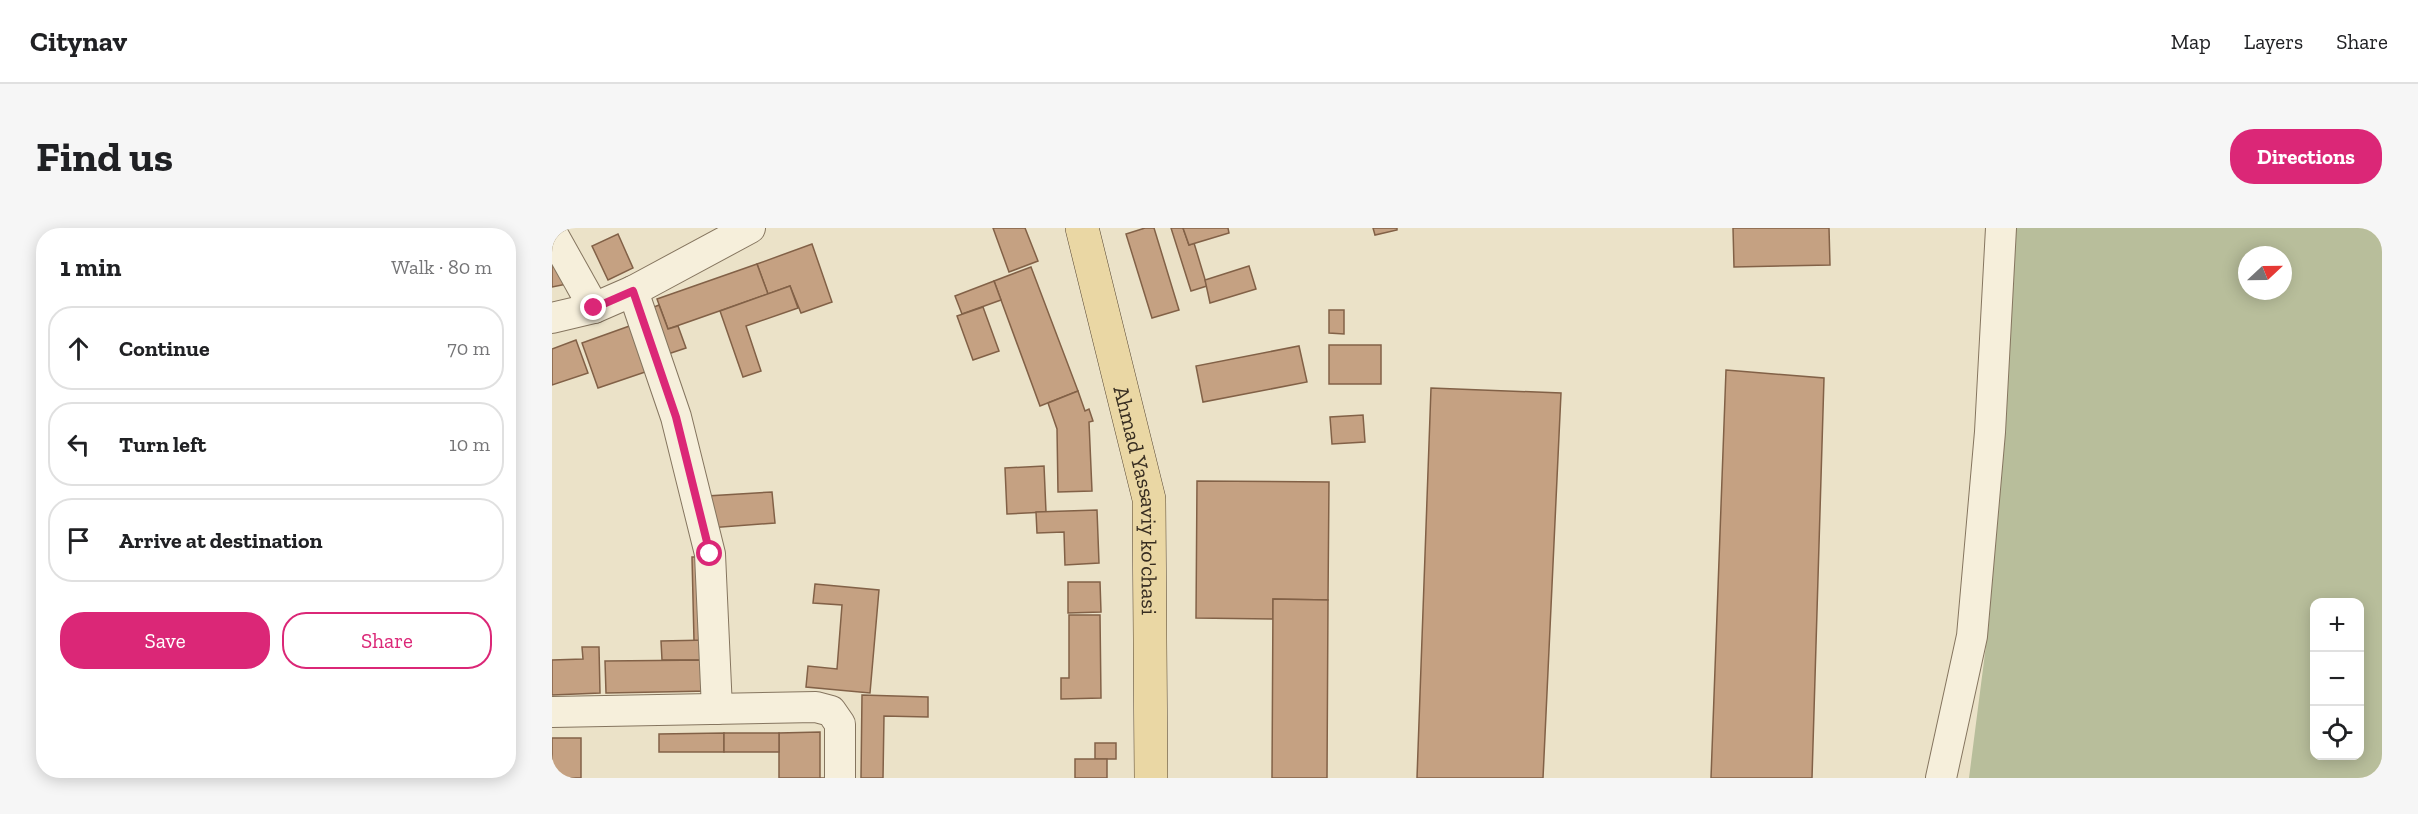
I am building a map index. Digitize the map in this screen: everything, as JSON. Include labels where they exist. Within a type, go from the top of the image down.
[{"type":"main road","name":"Ahmad Yassaviy ko'chasi","points":[[1082,228],[1149,499],[1151,778]]},
{"type":"street","points":[[552,318],[594,308],[633,291],[750,228]]},
{"type":"street","points":[[1941,778],[1972,636],[1990,432],[2001,228]]},
{"type":"street","points":[[552,234],[594,308]]},
{"type":"street","points":[[633,291],[676,417],[710,554],[717,709]]},
{"type":"street","points":[[552,712],[816,708],[831,711],[840,724],[840,778]]},
{"type":"green space","points":[[2010,228],[2382,228],[2382,778],[1969,778],[1989,622]]},
{"type":"building","points":[[993,228],[1025,228],[1038,261],[1009,272]]},
{"type":"building","points":[[1145,228],[1154,228],[1179,310],[1152,318],[1126,234]]},
{"type":"building","points":[[1171,228],[1183,228],[1189,245],[1194,243],[1207,286],[1191,291]]},
{"type":"building","points":[[1183,228],[1228,228],[1229,233],[1189,245]]},
{"type":"building","points":[[1373,228],[1397,228],[1397,230],[1375,235]]},
{"type":"building","points":[[1733,228],[1829,228],[1830,265],[1734,267]]},
{"type":"building","points":[[618,234],[633,268],[608,280],[592,246]]},
{"type":"building","points":[[812,244],[832,302],[801,313],[790,286],[768,294],[757,264]]},
{"type":"building","points":[[552,257],[567,284],[552,287]]},
{"type":"building","points":[[757,264],[768,294],[668,329],[657,299]]},
{"type":"building","points":[[1249,266],[1256,289],[1210,303],[1205,280]]},
{"type":"building","points":[[1031,267],[1078,391],[1040,406],[994,281]]},
{"type":"building","points":[[994,281],[1001,300],[962,314],[955,296]]},
{"type":"building","points":[[790,286],[798,308],[746,326],[761,371],[743,377],[720,311]]},
{"type":"building","points":[[659,305],[668,329],[678,326],[686,348],[665,355],[649,309]]},
{"type":"building","points":[[983,307],[999,351],[973,360],[957,316]]},
{"type":"building","points":[[1329,310],[1344,310],[1344,334],[1329,333]]},
{"type":"building","points":[[635,324],[651,370],[598,388],[582,343]]},
{"type":"building","points":[[576,340],[588,373],[552,385],[552,349]]},
{"type":"building","points":[[1329,345],[1381,345],[1381,384],[1329,384]]},
{"type":"building","points":[[1299,346],[1307,382],[1203,402],[1196,366]]},
{"type":"building","points":[[1726,370],[1824,378],[1812,778],[1711,778]]},
{"type":"building","points":[[1431,388],[1561,393],[1543,778],[1417,778]]},
{"type":"building","points":[[1078,391],[1085,411],[1089,409],[1093,421],[1089,422],[1092,491],[1058,492],[1057,429],[1048,403]]},
{"type":"building","points":[[1363,415],[1365,442],[1332,444],[1330,417]]},
{"type":"building","points":[[1044,466],[1046,512],[1007,514],[1005,468]]},
{"type":"building","points":[[1197,481],[1329,482],[1328,600],[1273,599],[1273,619],[1196,618]]},
{"type":"building","points":[[772,492],[775,523],[709,528],[707,496]]},
{"type":"building","points":[[1097,510],[1099,563],[1065,565],[1064,532],[1037,533],[1036,512]]},
{"type":"building","points":[[692,557],[706,557],[708,640],[694,641]]},
{"type":"building","points":[[1068,582],[1100,582],[1101,612],[1068,613]]},
{"type":"building","points":[[815,584],[879,590],[870,693],[806,687],[808,666],[837,669],[842,605],[813,603]]},
{"type":"building","points":[[1273,599],[1328,600],[1327,778],[1272,778]]},
{"type":"building","points":[[1069,615],[1100,615],[1101,698],[1061,699],[1061,678],[1069,678]]},
{"type":"building","points":[[708,640],[708,660],[662,660],[661,641]]},
{"type":"building","points":[[582,647],[599,647],[600,693],[552,695],[552,660],[583,659]]},
{"type":"building","points":[[708,660],[709,691],[606,693],[605,661]]},
{"type":"building","points":[[862,695],[928,697],[928,717],[884,716],[883,778],[861,778]]},
{"type":"building","points":[[820,732],[820,778],[779,778],[779,733]]},
{"type":"building","points":[[724,733],[724,752],[659,752],[659,734]]},
{"type":"building","points":[[724,733],[779,733],[779,752],[724,752]]},
{"type":"building","points":[[552,738],[581,738],[581,778],[552,778]]},
{"type":"building","points":[[1095,743],[1116,743],[1116,759],[1095,759]]},
{"type":"building","points":[[1075,759],[1107,759],[1107,778],[1075,778]]},
{"type":"route","points":[[594,308],[633,291],[676,417],[710,554]]}]
